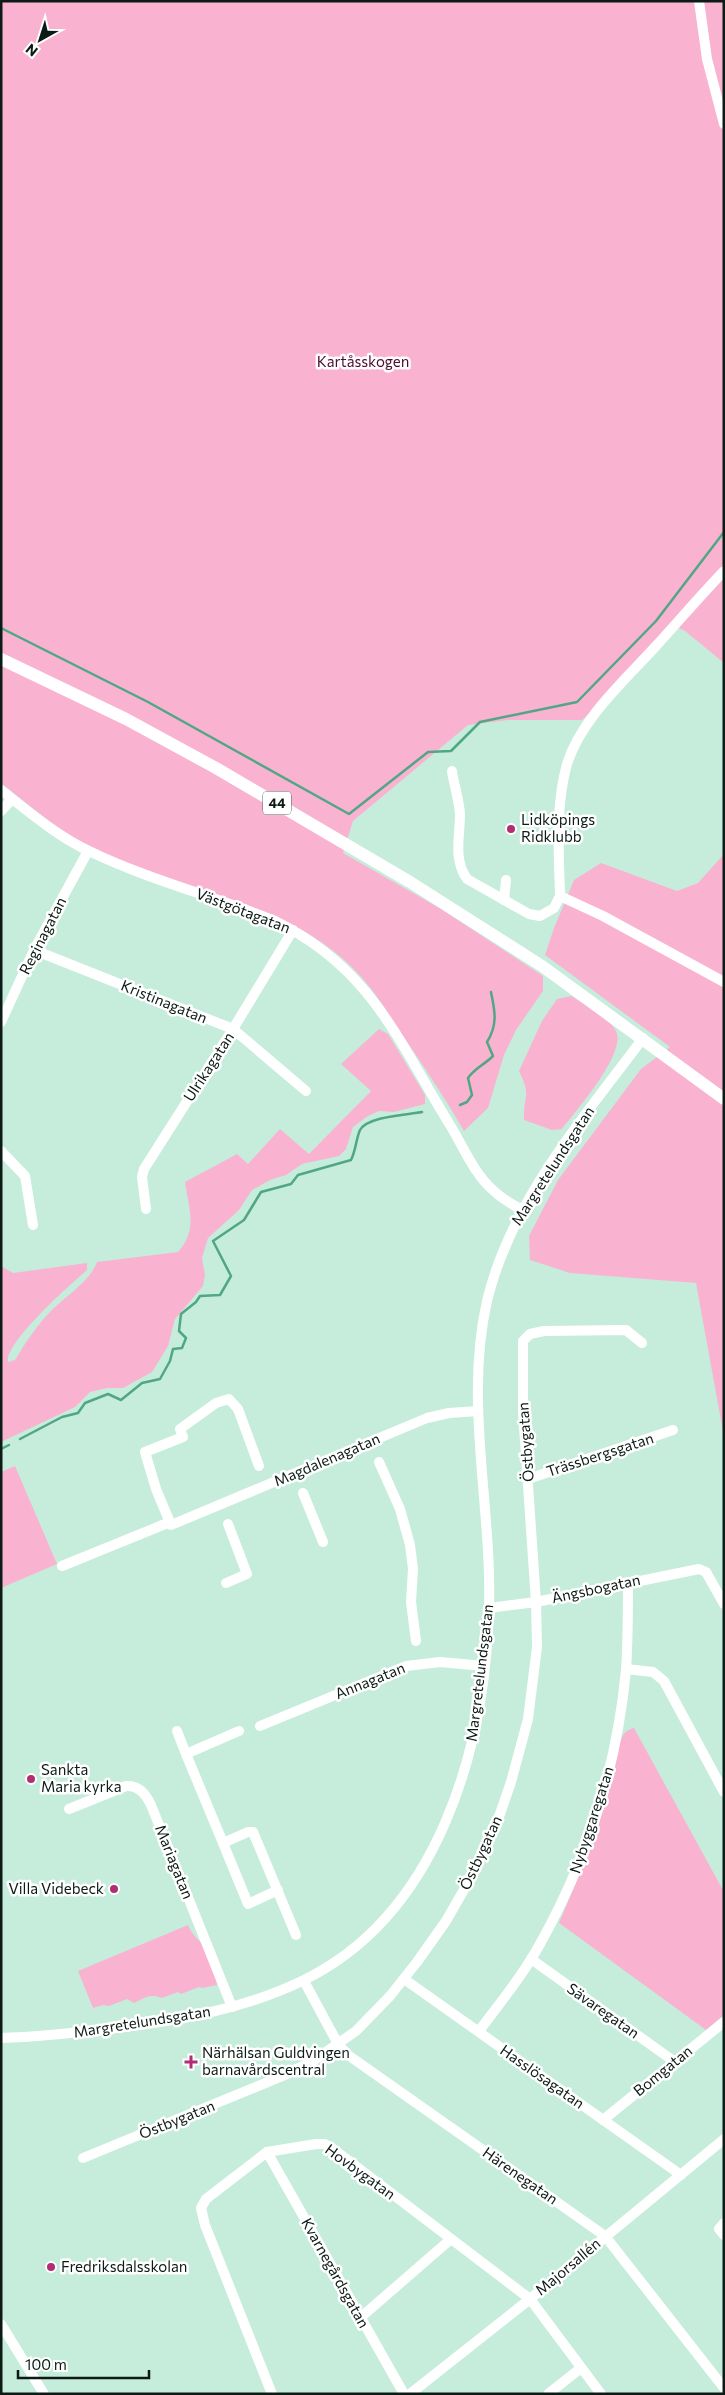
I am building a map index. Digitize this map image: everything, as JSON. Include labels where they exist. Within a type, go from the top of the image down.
[{"type":"main road","name":"44","points":[[1,659],[126,719],[295,813],[542,966],[724,1099]]},
{"type":"street","points":[[699,1],[707,59],[724,124]]},
{"type":"street","points":[[452,771],[460,812],[459,860],[461,870],[467,879],[528,914],[540,916],[554,908],[560,896],[558,838],[562,794],[568,764],[578,741],[592,718],[724,571]]},
{"type":"street","name":"Västgötagatan","points":[[1,790],[65,838],[88,851],[133,870],[259,915],[293,930],[342,965],[371,997],[401,1043],[474,1165],[492,1190],[522,1210]]},
{"type":"street","points":[[1,811],[12,799]]},
{"type":"street","name":"Reginagatan","points":[[1,1022],[34,950],[88,851]]},
{"type":"street","points":[[504,900],[506,880]]},
{"type":"street","points":[[560,896],[603,916],[724,982]]},
{"type":"street","name":"Ulrikagatan","points":[[146,1209],[142,1177],[144,1169],[293,930]]},
{"type":"street","name":"Kristinagatan","points":[[34,950],[233,1029],[306,1091]]},
{"type":"street","name":"Margretelundsgatan","points":[[1,2038],[51,2036],[178,2020],[232,2007],[304,1980],[339,1959],[371,1932],[400,1899],[426,1861],[448,1817],[465,1768],[477,1720],[484,1666],[489,1608],[478,1411],[479,1340],[486,1304],[504,1247],[522,1210],[568,1140],[643,1038]]},
{"type":"street","points":[[1,1151],[25,1176],[33,1225]]},
{"type":"street","name":"Östbygatan","points":[[83,2158],[285,2075],[313,2061],[368,2020],[404,1979],[434,1938],[459,1899],[486,1847],[500,1814],[528,1719],[537,1647],[536,1602],[523,1412],[523,1341],[526,1336],[535,1332],[626,1330],[642,1343]]},
{"type":"street","points":[[174,1522],[156,1489],[145,1452],[182,1437],[180,1429],[216,1403],[229,1399],[238,1409],[259,1466]]},
{"type":"street","name":"Magdalenagatan","points":[[62,1566],[427,1418],[450,1413],[478,1411]]},
{"type":"street","name":"Trässbergsgatan","points":[[528,1479],[673,1430]]},
{"type":"street","points":[[379,1462],[400,1509],[408,1536],[413,1569],[410,1602],[416,1641]]},
{"type":"street","points":[[303,1493],[323,1542]]},
{"type":"street","points":[[226,1583],[247,1574],[228,1524]]},
{"type":"street","name":"Ängsbogatan","points":[[489,1608],[536,1602],[628,1582],[703,1569],[724,1604]]},
{"type":"street","name":"Nybyggaregatan","points":[[479,2031],[531,1959],[569,1888],[597,1812],[614,1748],[626,1669],[628,1582]]},
{"type":"street","name":"Annagatan","points":[[260,1726],[406,1666],[440,1662],[484,1666]]},
{"type":"street","points":[[626,1669],[653,1672],[664,1681],[724,1792]]},
{"type":"street","points":[[177,1731],[248,1904],[278,1890]]},
{"type":"street","points":[[186,1754],[239,1731]]},
{"type":"street","name":"Mariagatan","points":[[70,1809],[126,1786],[132,1786],[143,1792],[154,1812],[232,2007]]},
{"type":"street","points":[[223,1843],[248,1832],[253,1832],[296,1935]]},
{"type":"street","name":"Sävaregatan","points":[[531,1959],[675,2062]]},
{"type":"street","name":"Hasslösagatan","points":[[404,1979],[681,2175]]},
{"type":"street","name":"Härenegatan","points":[[304,1980],[338,2044],[354,2059],[605,2236],[724,2388]]},
{"type":"street","name":"Bomgatan","points":[[603,2120],[724,2022]]},
{"type":"street","name":"Majorsallén","points":[[410,2394],[530,2299],[724,2139]]},
{"type":"street","name":"Hovbygatan","points":[[272,2394],[200,2212],[202,2204],[206,2199],[267,2152],[310,2144],[328,2145],[530,2299],[601,2394]]},
{"type":"street","name":"Kvarnegårdsgatan","points":[[267,2152],[404,2394]]},
{"type":"street","points":[[724,2223],[719,2229],[724,2235]]},
{"type":"street","points":[[360,2318],[451,2239]]},
{"type":"street","points":[[1,2324],[44,2394]]},
{"type":"street","points":[[548,2394],[581,2368]]},
{"type":"green space","name":"Kartåsskogen","points":[[1,1],[724,1],[724,663],[685,631],[677,627],[582,720],[508,720],[468,725],[353,821],[343,853],[441,909],[543,976],[543,991],[516,1030],[504,1055],[488,1108],[464,1131],[375,994],[354,969],[334,951],[301,929],[277,917],[157,875],[76,839],[1,783]]},
{"type":"green space","points":[[724,854],[724,1437],[696,1283],[570,1273],[530,1260],[529,1236],[558,1180],[641,1069],[670,1047],[545,955],[574,880],[601,863],[677,891],[698,883]]},
{"type":"green space","points":[[571,996],[608,1021],[616,1031],[617,1041],[614,1053],[607,1067],[588,1096],[562,1129],[552,1130],[524,1120],[526,1091],[519,1071],[542,1021],[557,999]]},
{"type":"green space","points":[[379,1029],[388,1034],[425,1095],[425,1104],[394,1112],[379,1111],[368,1116],[353,1127],[346,1149],[339,1156],[302,1164],[286,1175],[270,1180],[252,1190],[239,1210],[208,1238],[202,1258],[205,1275],[203,1286],[175,1319],[168,1346],[152,1372],[123,1388],[107,1388],[90,1392],[75,1407],[1,1442],[1,1266],[13,1273],[87,1263],[87,1270],[27,1328],[10,1353],[8,1362],[15,1360],[44,1318],[83,1283],[97,1262],[178,1252],[184,1244],[190,1227],[190,1210],[185,1182],[237,1154],[248,1164],[280,1129],[309,1154],[371,1091],[341,1064]]},
{"type":"green space","points":[[15,1466],[57,1564],[1,1588],[1,1472]]},
{"type":"green space","points":[[634,1728],[724,1892],[724,2015],[706,2030],[559,1923],[602,1812],[622,1738],[626,1732]]},
{"type":"green space","points":[[188,1925],[210,1955],[214,1965],[217,1985],[199,1987],[181,1994],[178,1992],[162,1998],[151,1996],[134,2003],[127,1999],[109,2006],[103,2005],[93,2008],[78,1971]]},
{"type":"waterway","points":[[1,628],[148,702],[349,814],[428,752],[451,751],[480,722],[577,702],[656,621],[724,532]]},
{"type":"waterway","points":[[460,1105],[467,1102],[472,1095],[468,1078],[493,1056],[487,1042],[494,1024],[491,992]]},
{"type":"waterway","points":[[20,1439],[62,1417],[78,1413],[85,1403],[108,1394],[121,1400],[142,1383],[160,1379],[170,1361],[173,1349],[182,1348],[186,1338],[179,1331],[181,1314],[196,1302],[200,1296],[220,1295],[231,1276],[213,1241],[244,1220],[261,1192],[291,1184],[298,1175],[351,1160],[360,1130],[364,1125],[379,1119],[422,1112]]},
{"type":"waterway","points":[[1,1449],[9,1445]]},
{"type":"place","name":"Lidköpings Ridklubb","points":[[511,829]]},
{"type":"place","name":"Sankta Maria kyrka","points":[[31,1779]]},
{"type":"place","name":"Villa Videbeck","points":[[114,1889]]},
{"type":"place","name":"Närhälsan Guldvingen barnavårdscentral","points":[[191,2062]]},
{"type":"place","name":"Fredriksdalsskolan","points":[[51,2267]]}]
